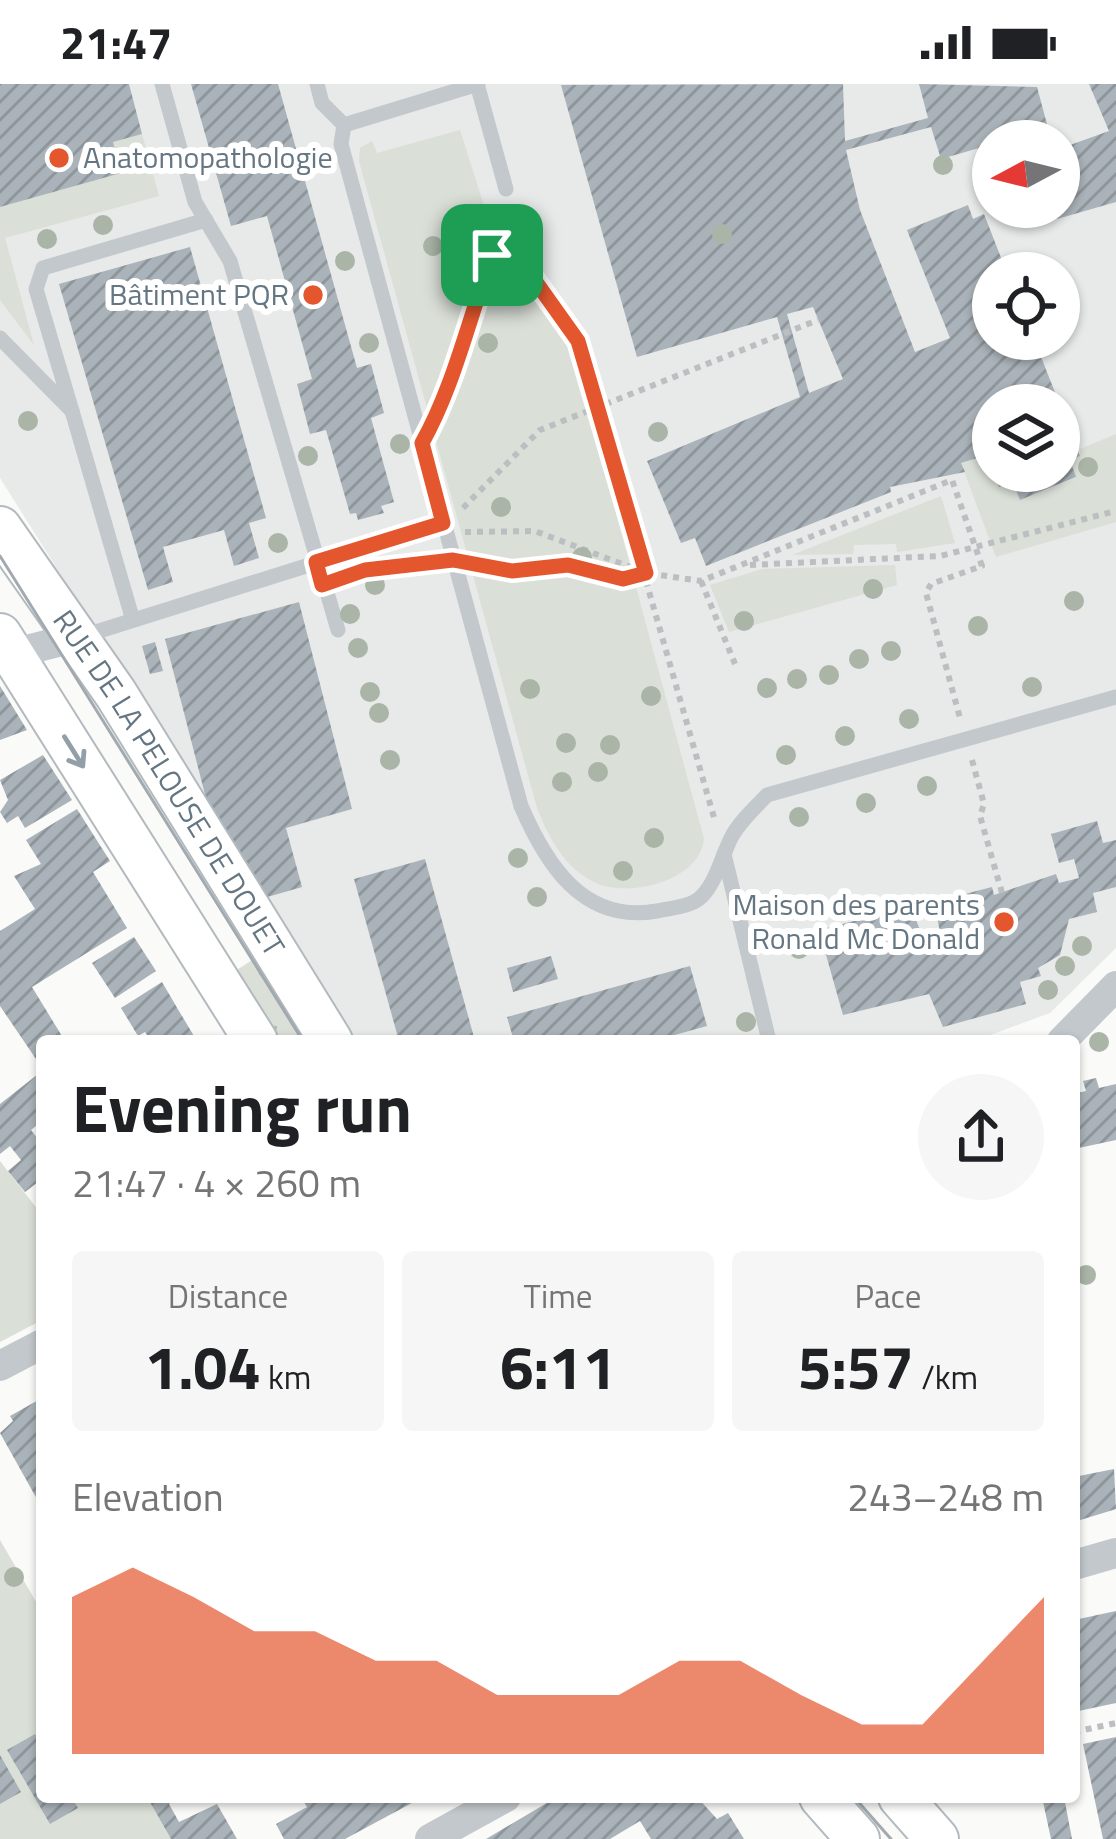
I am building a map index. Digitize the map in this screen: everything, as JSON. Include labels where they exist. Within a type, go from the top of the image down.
[{"type":"main road","name":"RUE DE LA PELOUSE DE DOUET","points":[[0,528],[77,638],[327,1035]]},
{"type":"main road","name":"RUE DE LA PELOUSE DE DOUET","points":[[4,648],[252,1035]]},
{"type":"main road","points":[[826,1803],[858,1839]]},
{"type":"main road","points":[[905,1803],[937,1839]]},
{"type":"street","points":[[4,648],[77,638]]},
{"type":"street","points":[[1068,1035],[1116,986]]},
{"type":"street","points":[[0,1366],[36,1347]]},
{"type":"street","points":[[1080,1563],[1116,1553]]},
{"type":"street","points":[[430,1839],[495,1803]]},
{"type":"lane","points":[[162,84],[195,202],[230,261],[338,630]]},
{"type":"lane","points":[[317,84],[322,103],[344,125]]},
{"type":"lane","points":[[344,125],[441,89],[477,84],[502,194]]},
{"type":"lane","points":[[344,125],[341,144],[453,560],[521,806],[545,862],[605,906],[636,914],[701,897],[733,834],[767,794],[1116,697]]},
{"type":"lane","points":[[132,617],[36,289],[43,268],[206,220]]},
{"type":"lane","points":[[0,338],[72,411]]},
{"type":"lane","points":[[77,638],[132,617],[444,525]]},
{"type":"lane","points":[[724,854],[773,1035]]},
{"type":"path","points":[[502,194],[495,216],[501,233],[578,341],[724,854]]},
{"type":"path","points":[[422,443],[441,410],[466,321],[501,233]]},
{"type":"path","points":[[818,320],[526,440],[444,525],[473,534],[535,531],[646,573],[701,581],[952,479],[979,570],[931,584],[926,593],[1002,893]]},
{"type":"path","points":[[741,565],[848,563],[976,548],[1116,511]]},
{"type":"path","points":[[322,585],[365,570],[453,560],[512,571],[568,565],[623,579],[646,573]]},
{"type":"path","points":[[701,581],[735,664]]},
{"type":"path","points":[[1080,1731],[1116,1723]]},
{"type":"shaded area","points":[[0,84],[1116,84],[1116,948],[1050,1013],[990,1035],[350,1035],[0,478]]},
{"type":"green space","points":[[460,130],[493,234],[573,354],[704,839],[690,866],[660,883],[608,887],[583,876],[552,841],[537,808],[359,161],[360,148],[372,141],[377,153]]},
{"type":"green space","points":[[142,134],[159,196],[5,238],[34,345],[0,300],[0,207],[120,173],[113,142]]},
{"type":"green space","points":[[1116,434],[1116,522],[996,557],[961,463],[972,460],[972,492],[1017,492],[1020,500],[1040,492],[1080,492],[1080,449]]},
{"type":"green space","points":[[941,496],[955,543],[897,552],[896,544],[854,545],[853,554],[792,555]]},
{"type":"green space","points":[[895,565],[897,585],[729,632],[710,585],[762,569]]},
{"type":"green space","points":[[266,951],[318,1035],[262,1035],[226,977]]},
{"type":"green space","points":[[0,1161],[36,1207],[36,1323],[0,1342]]},
{"type":"green space","points":[[0,1540],[36,1602],[36,1803],[150,1803],[171,1839],[0,1839]]},
{"type":"building","name":"Anatomopathologie","points":[[0,84],[129,84],[142,134],[113,142],[121,173],[0,207]]},
{"type":"building","name":"Bâtiment PQR","points":[[191,84],[278,84],[357,368],[371,364],[384,413],[371,418],[394,502],[381,506],[384,513],[358,520],[356,513],[350,514],[326,430],[310,434],[297,384],[312,379],[267,216],[231,226]]},
{"type":"building","points":[[843,84],[845,141],[928,118],[919,84],[1037,87],[1046,120],[972,120],[972,150],[941,159],[931,127],[846,150],[860,210],[915,352],[950,338],[907,230],[968,205],[972,228],[989,228],[999,252],[972,252],[972,360],[1042,360],[1052,384],[972,384],[972,460],[961,463],[965,472],[890,487],[891,492],[706,566],[695,538],[681,543],[647,461],[800,397],[777,317],[637,357],[561,85]],"holes":[[[813,307],[843,379],[809,393],[787,314]]]},
{"type":"building","points":[[1089,84],[1116,84],[1116,202],[1080,212],[1080,141],[1109,131]]},
{"type":"building","points":[[190,247],[266,518],[249,523],[259,558],[234,566],[224,530],[163,547],[173,582],[148,590],[59,284]]},
{"type":"building","points":[[1017,492],[1039,492],[1020,500]]},
{"type":"building","points":[[299,602],[352,809],[286,828],[302,887],[264,898],[209,810],[165,639]]},
{"type":"building","points":[[155,642],[163,671],[150,674],[142,646]]},
{"type":"building","points":[[0,686],[27,730],[0,740]]},
{"type":"building","points":[[43,755],[72,800],[25,828],[18,816],[7,823],[0,812],[8,800],[0,780]]},
{"type":"building","points":[[77,809],[110,861],[93,872],[127,928],[32,987],[61,1035],[36,1035],[36,1059],[0,1006],[0,931],[35,909],[14,876],[41,864],[26,840]]},
{"type":"building","name":"Maison des parents Ronald Mc Donald","points":[[1097,821],[1103,843],[1116,840],[1116,887],[1093,893],[1097,912],[1069,919],[1060,955],[1038,968],[1041,976],[1020,982],[1026,1004],[943,1027],[929,994],[843,1015],[819,930],[911,906],[922,936],[940,932],[934,902],[992,887],[994,895],[1056,874],[1059,883],[1079,878],[1074,859],[1059,863],[1051,834]]},
{"type":"building","points":[[425,859],[473,1035],[397,1035],[354,879]]},
{"type":"building","points":[[134,937],[156,971],[115,998],[92,963]]},
{"type":"building","points":[[551,956],[558,979],[513,992],[507,968]]},
{"type":"building","points":[[690,966],[707,1026],[675,1035],[512,1035],[507,1017]]},
{"type":"building","points":[[162,982],[193,1035],[137,1035],[121,1008]]},
{"type":"building","points":[[36,1076],[36,1126],[31,1130],[36,1136],[36,1184],[25,1192],[8,1171],[21,1160],[10,1146],[0,1154],[0,1104]]},
{"type":"building","points":[[1096,1078],[1099,1088],[1116,1084],[1116,1140],[1080,1148],[1083,1081]]},
{"type":"building","points":[[36,1401],[36,1497],[0,1433],[13,1421],[10,1416]]},
{"type":"building","points":[[1114,1469],[1116,1509],[1080,1520],[1080,1476]]},
{"type":"building","points":[[1116,1611],[1116,1703],[1080,1711],[1080,1619]]},
{"type":"building","points":[[36,1736],[36,1800],[7,1750]]},
{"type":"building","points":[[1116,1737],[1116,1839],[1103,1839],[1083,1744]]},
{"type":"building","points":[[0,1755],[21,1792],[0,1804]]},
{"type":"building","points":[[38,1803],[75,1803],[78,1808],[50,1824]]},
{"type":"building","points":[[150,1803],[170,1803],[179,1822],[217,1804],[237,1839],[171,1839]]},
{"type":"building","points":[[304,1803],[412,1803],[345,1839],[284,1839],[276,1824],[307,1807]]},
{"type":"building","points":[[547,1803],[702,1803],[717,1819],[728,1813],[744,1839],[651,1839],[640,1821],[610,1839],[486,1839]]},
{"type":"building","points":[[1043,1803],[1065,1803],[1072,1839],[1051,1839]]},
{"type":"tram line","points":[[0,556],[299,1035]]},
{"type":"tram line","points":[[859,1803],[891,1839]]},
{"type":"place","name":"Anatomopathologie","points":[[59,158]]},
{"type":"place","name":"Bâtiment PQR","points":[[313,295]]},
{"type":"place","name":"Maison des parents Ronald Mc Donald","points":[[1004,922]]},
{"type":"route","points":[[501,233],[578,341],[646,573],[623,579],[568,565],[512,571],[453,560],[365,570],[322,585],[316,562],[443,523],[422,443],[441,410],[462,334],[492,255],[501,233]]}]
